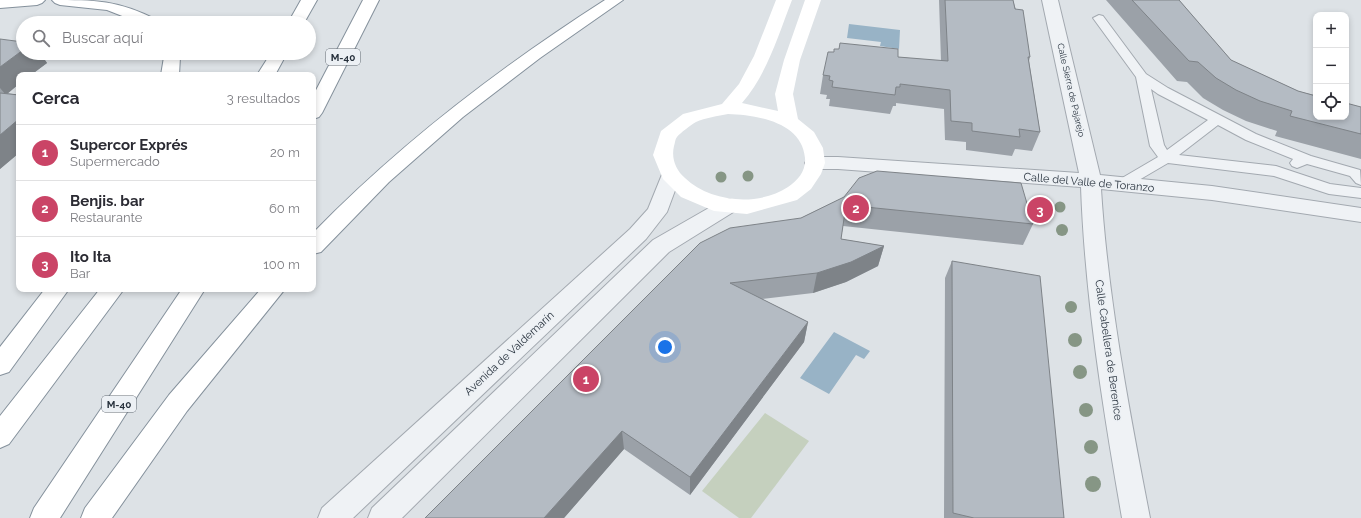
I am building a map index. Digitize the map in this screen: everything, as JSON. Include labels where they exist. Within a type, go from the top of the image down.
[{"type":"main road","points":[[0,3],[37,0]]},
{"type":"main road","points":[[60,0],[97,2],[134,12],[140,16]]},
{"type":"main road","points":[[300,16],[309,0]]},
{"type":"main road","name":"M-40","points":[[316,107],[371,0]]},
{"type":"main road","points":[[316,243],[379,180],[454,114],[514,68],[615,0]]},
{"type":"main road","points":[[728,108],[747,86],[762,56],[784,0]]},
{"type":"main road","points":[[789,122],[784,94],[792,60],[813,0]]},
{"type":"main road","points":[[170,72],[172,60]]},
{"type":"main road","points":[[268,72],[275,60]]},
{"type":"main road","points":[[728,108],[760,110],[789,122],[806,136],[813,149],[815,163],[813,171],[804,186],[787,197],[754,207],[716,204],[693,196],[684,190],[670,177],[664,167],[663,148],[666,139],[672,131],[690,117],[708,111],[728,108]]},
{"type":"main road","points":[[0,365],[56,292]]},
{"type":"main road","points":[[0,436],[111,292]]},
{"type":"main road","name":"M-40","points":[[44,518],[192,292]]},
{"type":"main road","points":[[95,518],[178,403],[271,292]]},
{"type":"street","name":"Calle Sierra de Pajarejo","points":[[1050,0],[1091,181]]},
{"type":"street","name":"Calle del Valle de Toranzo","points":[[815,163],[854,164],[1091,181],[1212,194],[1361,215]]},
{"type":"street","name":"Avenida de Valdemarín","points":[[332,518],[638,234],[657,212],[670,177]]},
{"type":"street","name":"Calle Cabellera de Berenice","points":[[1091,181],[1093,225],[1115,402],[1136,518]]},
{"type":"street","points":[[382,518],[661,246],[728,206]]},
{"type":"lane","points":[[1099,18],[1142,77],[1163,91],[1251,136],[1306,159],[1355,173],[1361,180]]},
{"type":"lane","points":[[1142,77],[1157,146],[1166,158],[1276,171],[1328,189],[1361,193]]},
{"type":"lane","points":[[1122,184],[1166,158],[1217,119]]},
{"type":"lane","points":[[1276,171],[1306,159]]},
{"type":"green space","points":[[765,413],[809,441],[751,518],[739,518],[702,491]]},
{"type":"water","points":[[849,24],[900,30],[899,49],[880,46],[881,42],[847,38]]},
{"type":"water","points":[[834,332],[870,351],[864,359],[856,355],[829,394],[800,378]]},
{"type":"building","points":[[945,0],[1013,0],[1015,9],[1023,10],[1030,57],[1028,57],[1040,132],[1019,129],[1020,137],[972,131],[972,123],[951,121],[950,90],[900,84],[900,87],[896,87],[895,95],[832,87],[833,81],[829,80],[830,76],[823,75],[828,52],[834,52],[834,49],[839,49],[840,43],[898,49],[898,57],[948,61]]},
{"type":"building","points":[[1132,0],[1179,0],[1231,60],[1298,91],[1313,95],[1313,120],[1349,120],[1349,104],[1361,107],[1361,134],[1290,116],[1292,111],[1260,101],[1236,90],[1216,78],[1198,62],[1189,61]]},
{"type":"building","points":[[0,39],[16,41],[16,55],[0,67]]},
{"type":"building","points":[[0,93],[16,95],[16,122],[0,135]]},
{"type":"building","points":[[877,171],[1021,183],[1033,224],[846,205],[841,239],[884,246],[851,262],[817,273],[730,283],[808,322],[690,477],[622,431],[544,518],[425,518],[700,243],[730,228],[801,218],[844,197],[859,178]]},
{"type":"building","points":[[952,261],[1040,276],[1064,518],[974,518],[953,513]]},
{"type":"place","name":"Benjis. bar","points":[[856,208]]},
{"type":"place","name":"Ito Ita","points":[[1040,210]]},
{"type":"place","name":"Supercor Exprés","points":[[586,379]]}]
